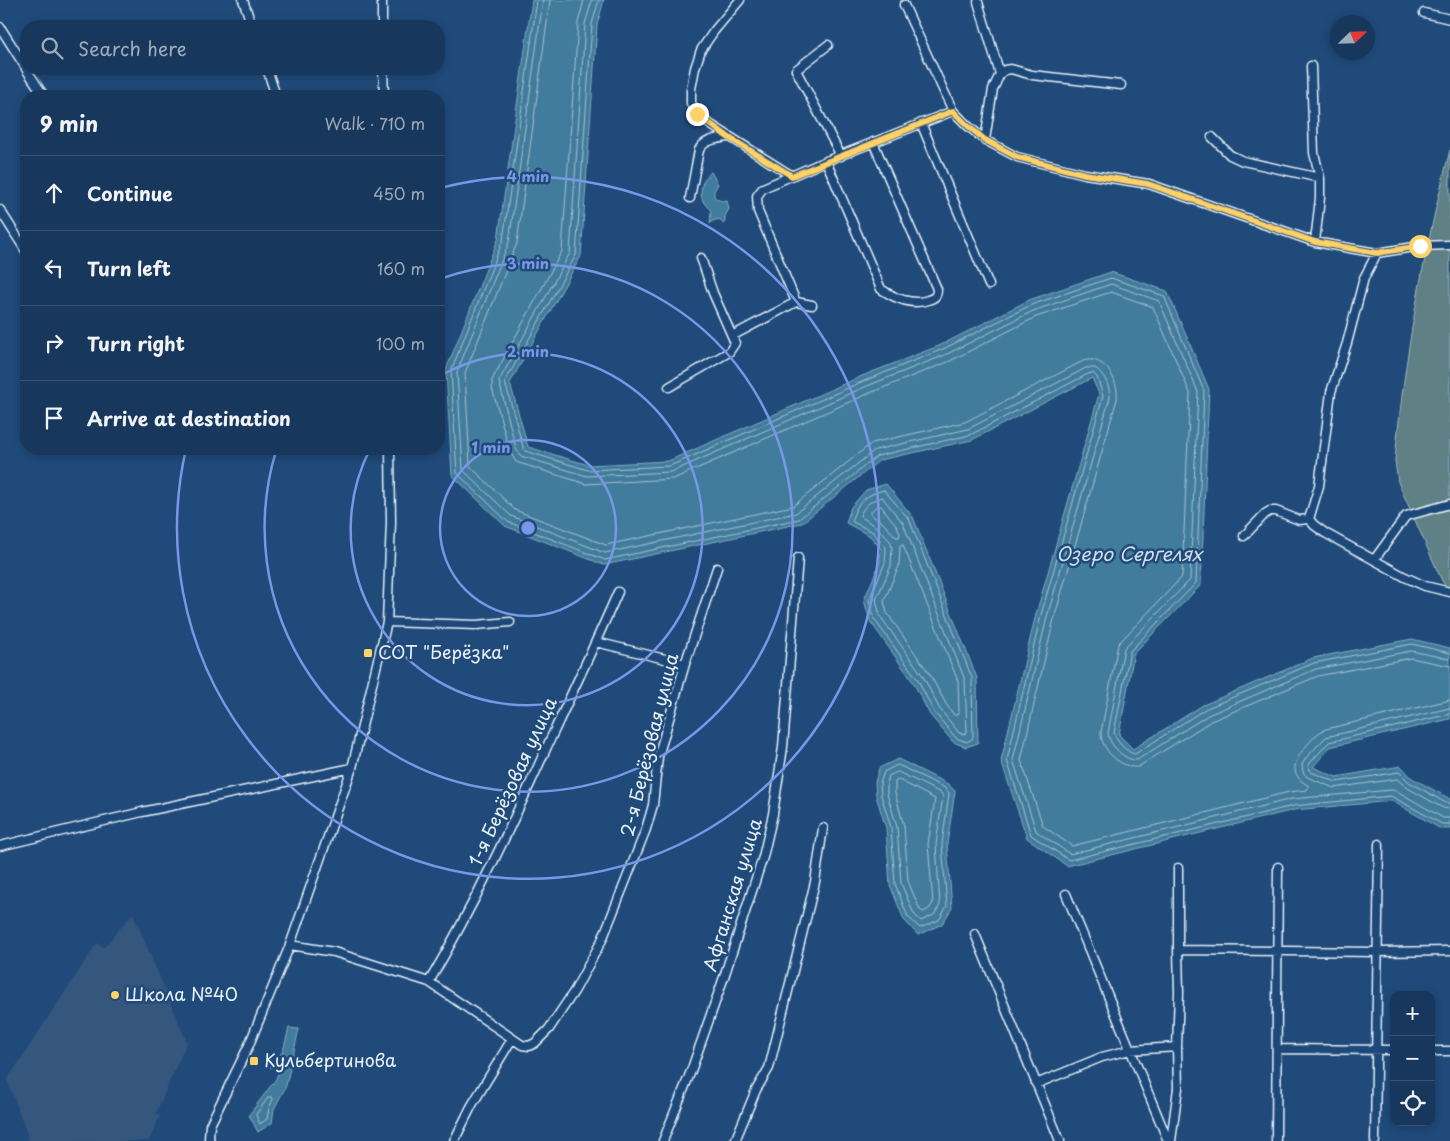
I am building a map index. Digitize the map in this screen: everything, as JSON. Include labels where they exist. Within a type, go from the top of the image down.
[{"type":"street","points":[[242,0],[250,20]]},
{"type":"street","points":[[382,0],[382,20]]},
{"type":"street","points":[[740,0],[701,50],[691,89],[691,103],[697,114],[728,137],[792,176]]},
{"type":"street","points":[[978,2],[1000,74]]},
{"type":"street","points":[[904,5],[953,111],[985,140],[1017,157],[1085,174],[1148,184],[1315,242],[1377,253],[1420,246],[1450,245]]},
{"type":"street","points":[[1424,13],[1450,19]]},
{"type":"street","points":[[0,27],[20,59]]},
{"type":"street","points":[[828,45],[796,70],[841,156]]},
{"type":"street","points":[[1312,66],[1314,153],[1320,178],[1320,198],[1315,242]]},
{"type":"street","points":[[985,140],[993,89],[1000,74],[1005,70],[1032,75],[1121,84]]},
{"type":"street","points":[[30,75],[40,90]]},
{"type":"street","points":[[269,75],[274,90]]},
{"type":"street","points":[[383,75],[384,90]]},
{"type":"street","points":[[796,302],[758,211],[757,196],[763,188],[953,111]]},
{"type":"street","points":[[920,123],[989,285]]},
{"type":"street","points":[[690,198],[699,150],[702,144],[709,140],[728,137]]},
{"type":"street","points":[[1212,137],[1230,156],[1243,161],[1320,178]]},
{"type":"street","points":[[826,161],[881,289],[888,294],[911,302],[921,303],[934,298],[937,294],[937,289],[873,142]]},
{"type":"street","points":[[0,210],[20,242]]},
{"type":"street","points":[[1309,519],[1319,486],[1331,392],[1347,343],[1364,278],[1377,253]]},
{"type":"street","points":[[669,387],[729,352],[735,343],[700,258]]},
{"type":"street","points":[[732,336],[796,302],[812,305]]},
{"type":"street","points":[[210,1141],[210,1125],[249,1046],[290,945],[352,768],[387,622],[391,522],[390,455]]},
{"type":"street","points":[[1374,560],[1406,516],[1450,504]]},
{"type":"street","points":[[1244,536],[1270,511],[1276,511],[1298,520],[1309,519]]},
{"type":"street","points":[[1309,519],[1314,526],[1325,533],[1374,560],[1426,586],[1450,592]]},
{"type":"street","name":"Афганская улица","points":[[663,1141],[691,1071],[724,977],[763,857],[773,814],[783,747],[798,558]]},
{"type":"street","name":"2-я Берёзовая улица","points":[[512,1039],[522,1045],[529,1046],[536,1044],[550,1029],[575,990],[602,940],[646,829],[653,805],[658,757],[685,664],[717,568]]},
{"type":"street","name":"1-я Берёзовая улица","points":[[429,982],[453,942],[516,814],[618,592]]},
{"type":"street","points":[[387,622],[476,624],[510,622]]},
{"type":"street","points":[[596,642],[685,664]]},
{"type":"street","points":[[0,846],[142,812],[352,768]]},
{"type":"street","points":[[735,1141],[756,1090],[769,1068],[815,882],[823,828]]},
{"type":"street","points":[[1375,1141],[1379,844]]},
{"type":"street","points":[[1276,1141],[1278,867]]},
{"type":"street","points":[[1169,1141],[1178,1088],[1178,868]]},
{"type":"street","points":[[1066,894],[1169,1141]]},
{"type":"street","points":[[975,934],[1060,1141]]},
{"type":"street","points":[[290,945],[334,952],[429,982],[512,1039],[472,1105],[454,1141]]},
{"type":"street","points":[[1178,950],[1450,951]]},
{"type":"street","points":[[1036,1084],[1102,1057],[1130,1050],[1177,1048]]},
{"type":"street","points":[[1278,1049],[1390,1050]]},
{"type":"street","points":[[1435,1051],[1450,1051]]},
{"type":"shaded area","name":"Школа №40","points":[[133,913],[187,1042],[156,1113],[160,1116],[149,1141],[26,1141],[28,1136],[7,1080],[97,943],[104,947]]},
{"type":"green space","points":[[1450,150],[1450,592],[1442,581],[1398,482],[1395,461],[1404,382],[1416,304]]},
{"type":"water","name":"Озеро Сергелях","points":[[532,0],[604,0],[597,25],[581,256],[510,383],[528,447],[589,465],[668,461],[862,376],[941,345],[1029,300],[1111,272],[1167,291],[1209,389],[1201,585],[1134,653],[1119,735],[1133,749],[1203,705],[1313,658],[1412,639],[1450,648],[1450,719],[1330,747],[1313,767],[1336,777],[1401,766],[1412,778],[1450,799],[1450,829],[1441,829],[1392,801],[1294,810],[1067,866],[1027,838],[1001,761],[1036,614],[1099,394],[1092,378],[972,440],[880,460],[802,523],[604,565],[505,526],[452,475],[446,370],[498,239]]},
{"type":"water","points":[[711,172],[718,184],[714,191],[714,197],[721,201],[727,200],[729,209],[723,224],[720,219],[712,221],[710,224],[711,211],[705,204],[701,194],[704,181]]},
{"type":"water","points":[[886,484],[913,517],[977,678],[978,743],[966,747],[953,742],[930,715],[913,682],[870,621],[864,600],[880,562],[881,549],[870,536],[846,523],[851,507],[866,490]]},
{"type":"water","points":[[898,759],[948,784],[955,791],[947,844],[952,908],[942,924],[918,935],[904,920],[890,885],[886,828],[876,796],[875,782],[879,768]]},
{"type":"water","points":[[289,1028],[299,1029],[286,1086],[274,1109],[272,1123],[258,1132],[249,1115],[276,1079],[279,1070],[270,1067],[283,1051]]},
{"type":"place","name":"СОТ \"Берёзка\"","points":[[368,653]]},
{"type":"place","name":"Школа №40","points":[[115,995]]},
{"type":"place","name":"Кульбертинова","points":[[254,1061]]},
{"type":"route","points":[[697,114],[728,137],[792,176],[953,111],[985,140],[1017,157],[1085,174],[1148,184],[1315,242],[1377,253],[1420,246]]}]
